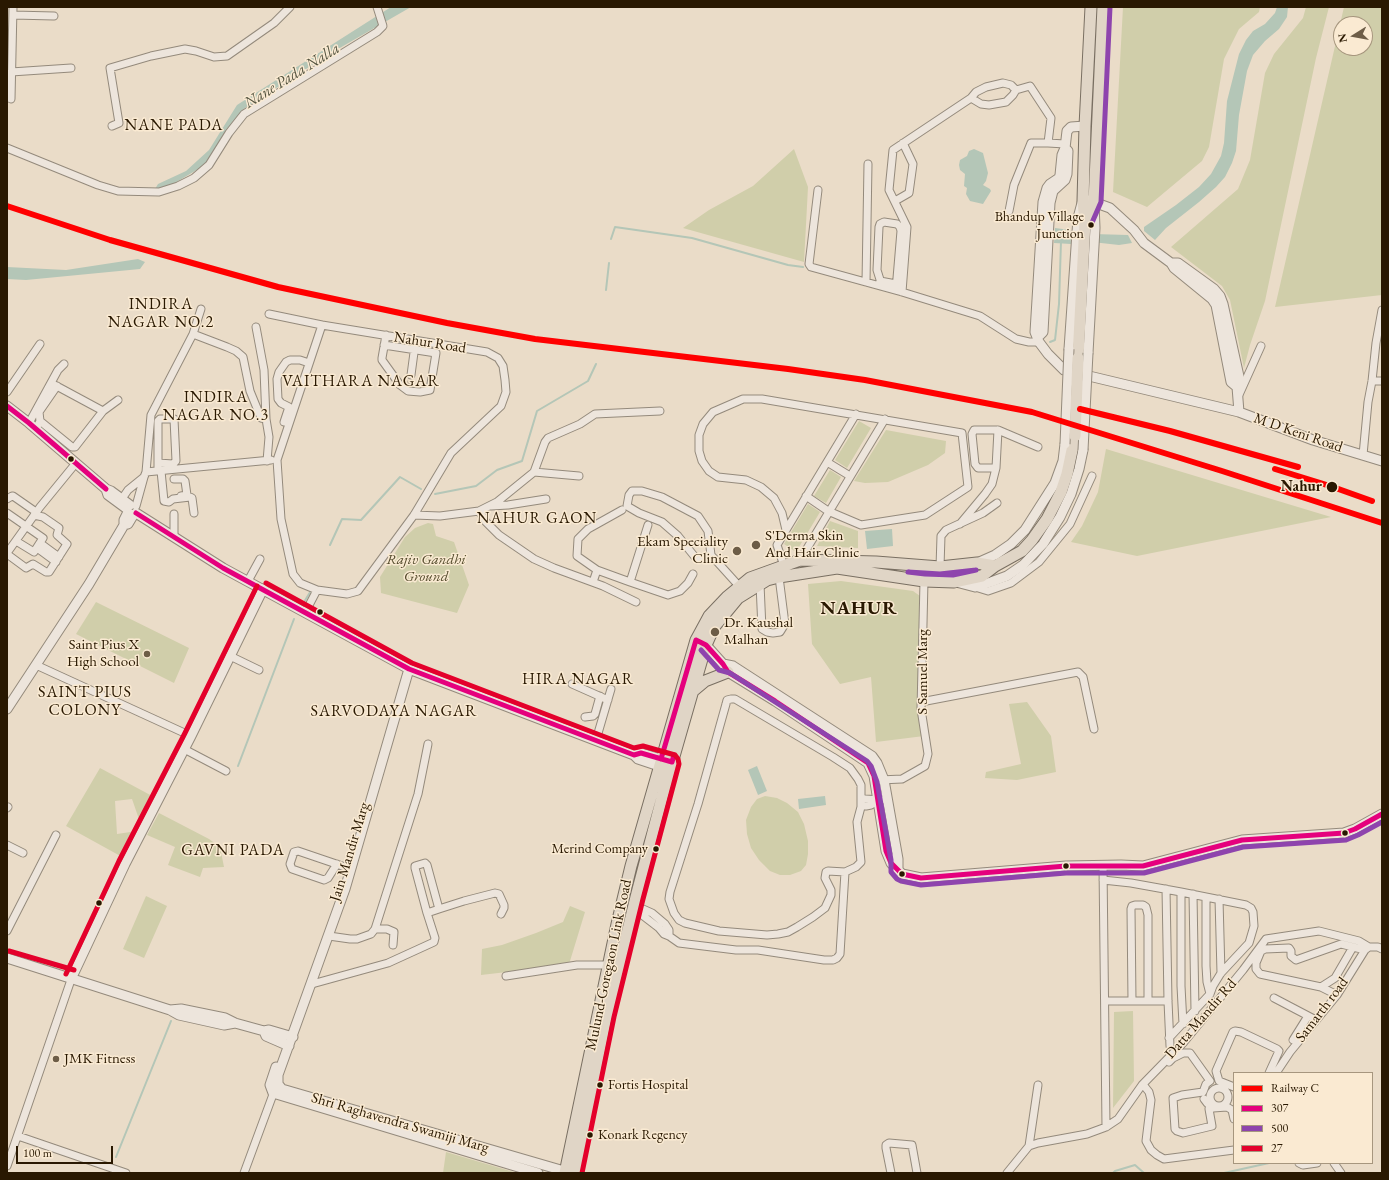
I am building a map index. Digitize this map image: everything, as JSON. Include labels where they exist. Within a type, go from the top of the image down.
[{"type":"main road","points":[[1086,227],[1083,200],[1091,7]]},
{"type":"main road","points":[[1086,227],[1094,202],[1103,7]]},
{"type":"main road","name":"Mulund-Goregaon Link Road","points":[[569,1173],[600,1026],[671,766],[706,645],[714,628],[738,598],[767,580],[779,577],[837,568],[924,582],[954,582],[982,576],[1022,551],[1047,519],[1061,492],[1067,474],[1075,436],[1083,356],[1084,248],[1086,227]]},
{"type":"main road","points":[[800,560],[862,561],[940,567],[977,563],[996,566]]},
{"type":"main road","name":"Mulund-Goregaon Link Road","points":[[600,1026],[608,965],[631,866],[696,640],[709,616],[739,586],[750,578],[800,560]]},
{"type":"main road","points":[[693,691],[725,668]]},
{"type":"street","points":[[112,126],[119,123],[110,68],[151,56],[185,49],[214,57],[227,56],[274,23],[290,7]]},
{"type":"street","points":[[7,148],[98,185],[118,190],[159,192],[178,186],[194,178],[209,165],[229,133],[244,114],[377,32],[383,26],[377,8]]},
{"type":"street","points":[[11,99],[13,11],[54,16]]},
{"type":"street","points":[[11,72],[71,68]]},
{"type":"street","points":[[898,289],[907,227],[890,190],[893,150],[971,98],[976,92],[994,84],[1003,83],[1012,85],[1016,90]]},
{"type":"street","points":[[971,98],[981,104],[989,105],[1006,102],[1014,95],[1016,90],[1030,86],[1051,118],[1050,143]]},
{"type":"street","points":[[1085,126],[1072,127],[1067,131],[1066,144],[1063,151],[1065,159],[1060,175],[1062,179],[1050,184],[1050,190],[1046,203],[1035,332],[1039,340],[1048,354],[1064,370],[1239,412]]},
{"type":"street","points":[[895,201],[909,193],[913,164],[903,142]]},
{"type":"street","points":[[1009,211],[1014,185],[1031,142],[1058,145],[1066,144]]},
{"type":"street","points":[[866,282],[868,164]]},
{"type":"street","points":[[818,190],[809,264],[811,267],[866,282],[881,284],[980,316],[1016,339],[1029,342],[1039,340]]},
{"type":"street","name":"M D Keni Road","points":[[1083,200],[1094,202],[1110,208],[1134,230],[1144,243],[1171,263],[1178,263],[1220,296],[1240,382],[1237,387],[1239,412],[1312,440],[1382,461]]},
{"type":"street","points":[[881,284],[877,270],[879,227],[880,224],[884,222],[897,224],[901,231],[898,289]]},
{"type":"street","points":[[977,563],[995,555],[1011,544],[1025,530],[1055,483],[1065,444],[1069,349],[1084,248]]},
{"type":"street","points":[[8,706],[89,584],[124,525],[128,524],[145,475],[151,415],[193,334],[201,309]]},
{"type":"street","points":[[1363,455],[1368,402],[1379,338],[1382,310]]},
{"type":"street","points":[[270,314],[322,325]]},
{"type":"street","name":"Nahur Road","points":[[322,325],[386,335],[487,352],[498,358],[503,366],[506,392],[501,406],[451,453],[414,515],[358,591],[347,594],[317,590],[300,582],[293,574],[281,519],[277,460],[287,418],[309,363],[322,325]]},
{"type":"street","points":[[256,327],[264,370],[266,419],[269,437],[267,461]]},
{"type":"street","points":[[193,334],[228,347],[243,357],[250,391],[261,418],[266,419]]},
{"type":"street","points":[[384,345],[436,354],[430,390],[420,392],[404,389],[400,385],[383,362],[382,358],[384,345],[386,335]]},
{"type":"street","points":[[411,375],[416,340]]},
{"type":"street","points":[[7,392],[40,344]]},
{"type":"street","points":[[1238,398],[1261,346]]},
{"type":"street","points":[[975,587],[1007,576],[1024,565],[1043,544],[1060,517],[1071,494],[1083,450],[1083,356]]},
{"type":"street","points":[[287,418],[289,407],[280,403],[278,399],[277,379],[279,372],[286,362],[290,360],[300,360],[309,363]]},
{"type":"street","points":[[35,424],[54,385],[58,370],[64,364]]},
{"type":"street","points":[[1372,381],[1382,381]]},
{"type":"street","points":[[54,385],[103,411]]},
{"type":"street","points":[[35,424],[39,412],[54,385]]},
{"type":"street","points":[[786,530],[782,513],[774,498],[761,487],[746,480],[718,477],[709,471],[702,461],[699,451],[699,435],[703,424],[712,412],[743,399],[762,399],[962,433],[968,487],[925,515],[860,525],[828,511],[806,496]]},
{"type":"street","points":[[7,406],[62,439],[72,447],[75,447],[103,411],[118,400]]},
{"type":"street","points":[[414,515],[440,516],[479,511],[497,502],[534,472],[545,442],[548,438],[580,424],[595,414],[660,411]]},
{"type":"street","points":[[784,566],[776,545],[856,414]]},
{"type":"street","points":[[120,501],[128,490],[145,475],[161,469],[173,464],[176,461],[174,419],[159,420],[161,469],[164,501],[169,502],[173,499],[190,497],[192,498],[194,513]]},
{"type":"street","points":[[800,560],[828,511],[885,419]]},
{"type":"street","points":[[35,424],[56,447],[106,489],[108,495],[120,501],[174,538],[223,568],[305,613],[406,667],[634,755],[638,759],[660,762],[671,766]]},
{"type":"street","points":[[996,468],[978,468],[975,464],[972,434],[974,430],[998,430],[1038,447]]},
{"type":"street","points":[[960,524],[992,484],[996,468],[998,430]]},
{"type":"street","points":[[56,447],[62,439]]},
{"type":"street","points":[[161,469],[277,460]]},
{"type":"street","points":[[827,462],[850,476]]},
{"type":"street","points":[[7,499],[14,496],[35,514],[43,517],[59,528],[56,534],[67,544],[49,572],[46,572],[33,564],[26,568],[7,553],[35,514],[76,463]]},
{"type":"street","points":[[161,469],[168,496],[187,495],[184,479],[174,479]]},
{"type":"street","points":[[534,472],[579,476]]},
{"type":"street","points":[[954,582],[988,591],[1011,582],[1039,562],[1070,524],[1092,476]]},
{"type":"street","points":[[711,555],[702,559],[694,557],[678,536],[662,522],[626,506],[629,495],[632,491],[642,491],[662,497],[698,516],[708,531],[711,555],[739,586]]},
{"type":"street","points":[[489,506],[508,505],[546,499]]},
{"type":"street","points":[[940,567],[941,536],[946,530],[983,513],[997,503]]},
{"type":"street","points":[[622,510],[588,529],[578,539],[577,556],[597,570],[668,595],[680,591],[688,583],[693,574]]},
{"type":"street","points":[[479,511],[486,522],[499,535],[534,559],[593,582],[636,602]]},
{"type":"street","points":[[7,513],[43,539],[33,552],[7,539]]},
{"type":"street","points":[[174,514],[174,538]]},
{"type":"street","points":[[630,582],[648,525]]},
{"type":"street","points":[[38,546],[57,559]]},
{"type":"street","points":[[248,581],[260,559]]},
{"type":"street","points":[[593,582],[597,570]]},
{"type":"street","points":[[760,584],[762,629],[773,633],[780,632],[785,624],[779,577]]},
{"type":"street","name":"S Samuel Marg","points":[[874,780],[902,779],[925,766],[928,754],[921,709],[924,582]]},
{"type":"street","points":[[7,1166],[72,978],[126,864],[263,589]]},
{"type":"street","points":[[305,613],[317,590]]},
{"type":"street","points":[[696,640],[706,645],[725,668],[755,684],[861,753],[872,756],[877,763],[884,780],[889,800],[898,859],[898,870]]},
{"type":"street","points":[[230,656],[259,670]]},
{"type":"street","points":[[36,665],[190,736]]},
{"type":"street","name":"Jain Mandir Marg","points":[[288,1041],[341,895],[406,667]]},
{"type":"street","points":[[921,702],[1078,672],[1083,677],[1094,729]]},
{"type":"street","points":[[572,684],[608,700]]},
{"type":"street","points":[[596,740],[611,689]]},
{"type":"street","points":[[595,714],[600,696]]},
{"type":"street","points":[[735,699],[850,768],[856,775],[861,785],[862,807],[858,822],[860,862],[856,867],[845,872],[826,872],[825,878],[831,890],[831,895],[825,908],[788,932],[768,935],[713,930],[685,923],[674,913],[669,899],[670,892],[728,700],[735,699]]},
{"type":"street","points":[[585,717],[593,716],[595,714],[603,717]]},
{"type":"street","points":[[325,941],[357,939],[371,934],[375,929],[418,794],[428,744]]},
{"type":"street","points":[[184,749],[226,771]]},
{"type":"street","points":[[861,753],[872,770],[886,851],[891,864],[902,874],[921,878],[1066,866],[1143,866],[1242,840],[1344,833],[1355,829],[1382,814]]},
{"type":"street","points":[[865,802],[871,805],[878,801],[889,800]]},
{"type":"street","points":[[7,931],[56,835]]},
{"type":"street","points":[[7,845],[23,853]]},
{"type":"street","points":[[337,864],[328,878],[324,880],[292,869],[290,864],[294,852],[298,851],[337,864],[349,868]]},
{"type":"street","points":[[308,989],[388,963],[434,942],[435,938],[415,868],[417,865],[425,863],[427,865],[439,909]]},
{"type":"street","points":[[1103,866],[1106,1127]]},
{"type":"street","points":[[634,906],[664,934],[679,944],[736,950],[758,950],[833,960],[838,958],[840,949],[845,872]]},
{"type":"street","points":[[1103,880],[1131,883],[1166,889],[1219,899],[1246,905],[1251,908],[1253,912],[1254,926],[1249,943],[1221,973],[1210,994],[1183,1024],[1170,1042],[1166,889]]},
{"type":"street","points":[[1181,892],[1181,986],[1183,1024]]},
{"type":"street","points":[[427,913],[464,900],[495,893],[499,894],[504,905],[501,914]]},
{"type":"street","points":[[1193,894],[1195,1011]]},
{"type":"street","points":[[1206,897],[1206,966],[1207,982],[1210,994]]},
{"type":"street","points":[[1219,899],[1221,973]]},
{"type":"street","points":[[1132,1001],[1130,909],[1135,905],[1143,905],[1146,907],[1148,915],[1148,1001]]},
{"type":"street","points":[[375,929],[394,932],[393,945]]},
{"type":"street","name":"Datta Mandir Rd","points":[[1029,1146],[1087,1134],[1106,1127],[1118,1119],[1145,1084],[1184,1042],[1243,970],[1266,939],[1318,931],[1359,941],[1367,949],[1382,949]]},
{"type":"street","points":[[1337,995],[1321,987],[1260,974],[1256,969],[1256,963],[1261,951],[1265,949],[1289,948],[1291,951],[1291,956],[1296,960],[1338,945],[1367,949]]},
{"type":"street","points":[[1321,987],[1334,978],[1353,947]]},
{"type":"street","name":"Samarth road","points":[[1277,1072],[1292,1044],[1316,1020],[1337,995],[1367,949]]},
{"type":"street","points":[[7,958],[170,1010],[181,1009],[201,1016],[225,1018],[235,1023],[264,1031],[266,1036],[288,1041],[270,1085],[273,1093]]},
{"type":"street","points":[[506,976],[577,965],[608,965]]},
{"type":"street","points":[[1274,998],[1316,1020]]},
{"type":"street","points":[[1105,1001],[1168,1001]]},
{"type":"street","points":[[1292,1044],[1308,1016]]},
{"type":"street","points":[[1233,1087],[1219,1081],[1216,1071],[1233,1032],[1235,1031],[1242,1032],[1279,1051],[1269,1072]]},
{"type":"street","points":[[1228,1104],[1209,1110],[1212,1126],[1183,1133],[1177,1131],[1173,1098],[1203,1092],[1205,1085],[1210,1081],[1190,1053],[1183,1053],[1173,1058],[1145,1084],[1150,1092],[1151,1100],[1146,1141],[1151,1150],[1164,1159],[1233,1150]]},
{"type":"street","points":[[244,1173],[273,1093],[278,1084],[278,1068]]},
{"type":"street","name":"Shri Raghavendra Swamiji Marg","points":[[278,1084],[282,1089],[327,1106]]},
{"type":"street","points":[[1007,1173],[1029,1146],[1038,1085]]},
{"type":"street","points":[[1205,1085],[1212,1091]]},
{"type":"street","points":[[1228,1104],[1214,1104],[1210,1096],[1212,1091],[1217,1088],[1225,1090],[1228,1104],[1233,1115]]},
{"type":"street","name":"Shri Raghavendra Swamiji Marg","points":[[273,1093],[359,1115],[499,1157],[569,1173]]},
{"type":"street","points":[[1204,1098],[1212,1108]]},
{"type":"street","points":[[18,1136],[114,1171],[126,1173]]},
{"type":"street","points":[[891,1173],[886,1148],[886,1145],[888,1144],[912,1146],[917,1173]]},
{"type":"street","name":"Shri Raghavendra Swamiji Marg","points":[[499,1157],[538,1173]]},
{"type":"street","points":[[1317,1164],[1320,1171]]},
{"type":"street","points":[[1335,1164],[1341,1173]]},
{"type":"green space","points":[[1123,7],[1260,7],[1259,12],[1239,29],[1224,59],[1209,147],[1202,161],[1147,207],[1113,192]]},
{"type":"green space","points":[[1306,7],[1329,7],[1316,58],[1265,301],[1244,368],[1230,300],[1222,286],[1171,247],[1238,189],[1250,160],[1265,73],[1274,54],[1303,18]]},
{"type":"green space","points":[[1344,7],[1382,7],[1382,295],[1275,307],[1333,55],[1373,56],[1373,16],[1342,16]]},
{"type":"green space","points":[[794,149],[808,187],[804,262],[683,228],[709,210],[753,186]]},
{"type":"green space","points":[[859,421],[871,428],[847,468],[835,460]]},
{"type":"green space","points":[[886,430],[946,441],[945,453],[928,465],[888,482],[865,483],[854,481]]},
{"type":"green space","points":[[1106,449],[1331,517],[1137,556],[1071,542],[1082,526],[1098,492]]},
{"type":"green space","points":[[830,470],[841,477],[826,503],[814,496]]},
{"type":"green space","points":[[808,504],[820,512],[796,552],[784,544]]},
{"type":"green space","points":[[830,521],[858,531],[858,548],[817,546]]},
{"type":"green space","name":"Rajiv Gandhi Ground","points":[[428,523],[433,524],[436,536],[454,542],[469,585],[457,613],[381,593],[380,577],[405,537],[415,528]]},
{"type":"green space","points":[[841,581],[913,591],[920,596],[924,736],[876,742],[871,677],[840,684],[812,644],[808,584]]},
{"type":"green space","points":[[96,602],[189,648],[174,683],[76,634]]},
{"type":"green space","points":[[1027,702],[1051,736],[1056,772],[1017,780],[985,778],[986,772],[1021,764],[1009,704]]},
{"type":"green space","points":[[100,768],[154,797],[140,822],[132,799],[115,801],[117,834],[137,831],[124,858],[66,826]]},
{"type":"green space","points":[[765,796],[777,798],[787,803],[798,812],[804,824],[808,841],[808,854],[806,865],[801,871],[790,875],[780,875],[770,871],[759,860],[751,848],[747,834],[746,820],[751,807],[757,799]]},
{"type":"green space","points":[[159,813],[209,839],[220,847],[224,867],[203,868],[200,877],[168,865],[175,847],[147,835]]},
{"type":"green space","points":[[146,896],[167,906],[144,958],[123,949]]},
{"type":"green space","points":[[570,906],[585,912],[570,961],[567,965],[481,975],[482,949],[502,945],[563,922]]},
{"type":"green space","points":[[1133,1011],[1134,1081],[1113,1108],[1114,1012]]},
{"type":"green space","points":[[446,1152],[517,1173],[443,1173]]},
{"type":"water","name":"Nane Pada Nalla","points":[[391,7],[411,7],[331,53],[245,108],[205,165],[163,190],[155,189],[158,184],[186,171],[209,150],[237,105]]},
{"type":"water","points":[[1277,7],[1288,7],[1287,17],[1279,29],[1265,41],[1253,55],[1247,71],[1239,115],[1236,151],[1225,177],[1199,202],[1166,228],[1155,240],[1144,231],[1144,227],[1199,187],[1211,174],[1221,156],[1224,143],[1227,101],[1239,54],[1246,40],[1253,31],[1265,24],[1275,13]]},
{"type":"water","points":[[974,149],[983,153],[988,173],[986,181],[983,185],[991,191],[983,204],[970,201],[966,194],[967,188],[964,186],[965,174],[960,170],[959,165],[960,160],[967,156],[969,151]]},
{"type":"water","points":[[1055,228],[1070,230],[1071,244],[1054,243]]},
{"type":"water","points":[[1093,234],[1128,235],[1132,243],[1119,245],[1092,242]]},
{"type":"water","points":[[138,259],[145,262],[140,269],[26,280],[7,279],[7,267],[66,270]]},
{"type":"water","points":[[892,529],[893,546],[867,549],[865,531]]},
{"type":"water","points":[[757,766],[767,791],[758,795],[748,770]]},
{"type":"water","points":[[825,796],[826,805],[799,809],[798,799]]},
{"type":"waterway","points":[[611,239],[615,227],[692,238],[788,265],[803,267]]},
{"type":"waterway","points":[[1050,342],[1055,340],[1059,304],[1061,241]]},
{"type":"waterway","points":[[606,290],[609,263]]},
{"type":"waterway","points":[[435,494],[476,486],[497,470],[522,461],[537,411],[588,381],[596,364]]},
{"type":"waterway","points":[[330,545],[342,519],[361,520],[400,477],[421,489]]},
{"type":"waterway","points":[[301,607],[312,589]]},
{"type":"waterway","points":[[238,766],[294,619]]},
{"type":"waterway","points":[[116,1157],[171,1021]]},
{"type":"waterway","points":[[1224,1173],[1264,1164]]},
{"type":"waterway","points":[[1113,1173],[1135,1165],[1144,1173]]},
{"type":"tunnel","points":[[409,388],[411,375]]},
{"type":"rail line","name":"C","points":[[7,206],[110,240],[278,287],[447,323],[535,339],[788,369],[865,380],[1032,412],[1382,523]]},
{"type":"rail line","name":"C","points":[[1080,409],[1170,431],[1298,467]]},
{"type":"rail line","name":"C","points":[[1275,469],[1372,501]]},
{"type":"transit line","name":"500","points":[[1091,225],[1101,202],[1110,7]]},
{"type":"transit line","name":"307","points":[[7,406],[106,489]]},
{"type":"transit line","name":"307","points":[[136,513],[223,568],[409,669],[634,755],[641,753],[672,762],[674,755]]},
{"type":"transit line","name":"500","points":[[976,570],[953,575],[908,572],[940,574],[976,570]]},
{"type":"transit line","name":"27","points":[[266,583],[412,663],[634,748],[643,746],[675,755],[678,759],[679,764],[643,899],[614,1017],[582,1173]]},
{"type":"transit line","name":"27","points":[[66,974],[119,861],[185,733],[257,586]]},
{"type":"transit line","name":"307","points":[[661,759],[696,640],[706,645],[728,672],[775,701],[868,763],[874,776],[886,851],[891,863],[902,874],[921,878],[1066,866],[1143,866],[1242,840],[1344,833],[1355,829],[1382,814]]},
{"type":"transit line","name":"500","points":[[701,650],[719,670],[730,673],[867,761],[871,766],[877,782],[891,860],[891,872],[901,881],[921,885],[1066,873],[1144,873],[1243,847],[1346,840],[1382,822]]},
{"type":"transit line","name":"27","points":[[9,951],[74,970]]},
{"type":"place","name":"Bhandup Village Junction","points":[[1091,225]]},
{"type":"place","name":"Nahur","points":[[1332,487]]},
{"type":"place","name":"S'Derma Skin And Hair Clinic","points":[[756,545]]},
{"type":"place","name":"Ekam Speciality Clinic","points":[[737,551]]},
{"type":"place","name":"Dr. Kaushal Malhan","points":[[715,632]]},
{"type":"place","name":"Saint Pius X High School","points":[[147,654]]},
{"type":"place","name":"Merind Company","points":[[656,849]]},
{"type":"place","name":"JMK Fitness","points":[[56,1059]]},
{"type":"place","name":"Fortis Hospital","points":[[600,1085]]},
{"type":"place","name":"Konark Regency","points":[[590,1135]]},
{"type":"district","name":"NANE PADA","points":[[174,126]]},
{"type":"district","name":"INDIRA NAGAR NO.2","points":[[161,314]]},
{"type":"district","name":"VAITHARA NAGAR","points":[[361,382]]},
{"type":"district","name":"INDIRA NAGAR NO.3","points":[[216,407]]},
{"type":"district","name":"NAHUR GAON","points":[[537,519]]},
{"type":"district","name":"NAHUR","points":[[859,609]]},
{"type":"district","name":"HIRA NAGAR","points":[[578,680]]},
{"type":"district","name":"SAINT PIUS COLONY","points":[[85,702]]},
{"type":"district","name":"SARVODAYA NAGAR","points":[[394,712]]},
{"type":"district","name":"GAVNI PADA","points":[[233,851]]}]
